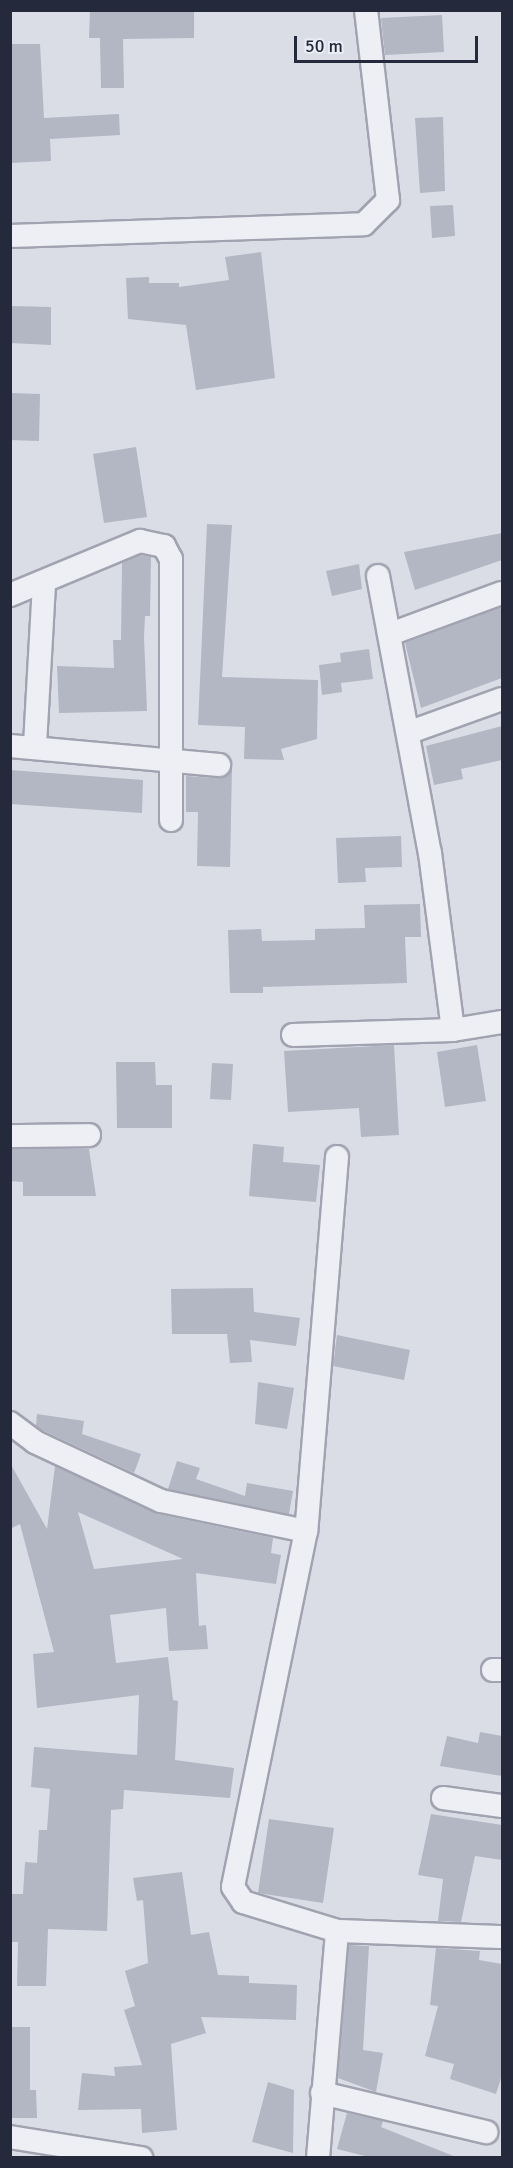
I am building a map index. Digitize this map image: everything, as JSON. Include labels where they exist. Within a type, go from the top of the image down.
[{"type":"street","points":[[10,236],[364,224],[388,200],[366,10]]},
{"type":"street","points":[[10,595],[140,541],[164,546],[171,559],[168,761],[171,820]]},
{"type":"street","points":[[378,576],[393,633],[410,732],[453,1030]]},
{"type":"street","points":[[35,746],[44,582]]},
{"type":"street","points":[[393,633],[502,593]]},
{"type":"street","points":[[410,732],[502,699]]},
{"type":"street","points":[[10,746],[35,746],[219,765]]},
{"type":"street","points":[[293,1035],[453,1030],[502,1022]]},
{"type":"street","points":[[10,1136],[89,1135]]},
{"type":"street","points":[[337,1157],[306,1531],[232,1887],[243,1902],[337,1931],[502,1937]]},
{"type":"street","points":[[10,1423],[35,1442],[161,1501],[306,1531]]},
{"type":"street","points":[[443,1798],[502,1806]]},
{"type":"street","points":[[318,2157],[337,1931]]},
{"type":"street","points":[[322,2093],[486,2132]]},
{"type":"street","points":[[10,2137],[141,2157]]},
{"type":"building","points":[[90,10],[194,10],[194,38],[123,39],[124,88],[101,88],[100,38],[89,38]]},
{"type":"building","points":[[442,15],[444,52],[385,55],[381,18]]},
{"type":"building","points":[[10,44],[40,44],[44,118],[119,114],[120,135],[50,139],[51,161],[10,163]]},
{"type":"building","points":[[443,117],[445,191],[420,193],[415,118]]},
{"type":"building","points":[[453,205],[455,236],[432,238],[430,206]]},
{"type":"building","points":[[261,252],[275,378],[196,390],[186,325],[128,319],[126,278],[149,277],[149,283],[179,283],[179,287],[229,280],[225,257]]},
{"type":"building","points":[[10,306],[51,307],[51,345],[10,343]]},
{"type":"building","points":[[10,393],[40,394],[39,441],[10,440]]},
{"type":"building","points":[[136,447],[147,517],[104,523],[93,454]]},
{"type":"building","points":[[207,524],[232,525],[222,677],[318,680],[317,739],[281,749],[284,760],[244,759],[245,727],[198,725]]},
{"type":"building","points":[[502,533],[502,560],[415,590],[404,552]]},
{"type":"building","points":[[141,555],[151,557],[150,616],[145,616],[144,637],[147,711],[59,713],[57,666],[114,668],[113,640],[121,640],[122,563]]},
{"type":"building","points":[[359,564],[362,589],[332,596],[326,571]]},
{"type":"building","points":[[502,607],[502,678],[421,708],[405,643]]},
{"type":"building","points":[[369,649],[373,679],[341,683],[342,692],[322,695],[319,665],[341,662],[340,653]]},
{"type":"building","points":[[502,726],[502,760],[461,769],[463,779],[434,785],[426,746]]},
{"type":"building","points":[[232,768],[230,867],[197,866],[198,812],[186,812],[186,776],[218,778]]},
{"type":"building","points":[[10,770],[143,780],[142,813],[10,804]]},
{"type":"building","points":[[401,836],[402,867],[365,868],[366,882],[338,883],[336,838]]},
{"type":"building","points":[[420,904],[421,937],[405,937],[407,983],[263,987],[263,993],[230,993],[228,930],[261,929],[262,941],[315,940],[315,929],[365,928],[364,905]]},
{"type":"building","points":[[394,1045],[399,1135],[361,1137],[359,1108],[288,1112],[284,1051]]},
{"type":"building","points":[[477,1045],[486,1101],[445,1107],[437,1052]]},
{"type":"building","points":[[116,1062],[155,1062],[156,1085],[172,1085],[172,1128],[117,1128]]},
{"type":"building","points":[[212,1063],[233,1064],[231,1100],[210,1099]]},
{"type":"building","points":[[253,1144],[284,1147],[283,1162],[320,1165],[316,1202],[249,1196]]},
{"type":"building","points":[[10,1149],[89,1149],[96,1196],[23,1196],[23,1182],[10,1181]]},
{"type":"building","points":[[253,1288],[254,1312],[300,1318],[296,1346],[250,1340],[252,1362],[230,1363],[227,1334],[172,1334],[171,1289]]},
{"type":"building","points":[[337,1335],[410,1350],[404,1380],[333,1366]]},
{"type":"building","points":[[258,1382],[294,1388],[287,1429],[255,1424]]},
{"type":"building","points":[[37,1414],[84,1421],[82,1434],[141,1454],[134,1473],[42,1430],[36,1426]]},
{"type":"building","points":[[177,1461],[200,1468],[196,1479],[245,1496],[247,1483],[293,1491],[289,1514],[168,1489]]},
{"type":"building","points":[[10,1463],[47,1529],[55,1466],[158,1514],[273,1538],[271,1553],[281,1555],[276,1584],[196,1573],[199,1626],[206,1625],[208,1649],[169,1651],[166,1608],[110,1615],[116,1663],[168,1657],[173,1700],[178,1701],[175,1760],[234,1768],[230,1798],[124,1790],[123,1809],[111,1810],[107,1931],[48,1929],[46,1986],[17,1986],[18,1942],[10,1942],[10,1894],[23,1894],[25,1862],[37,1863],[39,1830],[47,1830],[50,1789],[31,1787],[34,1747],[137,1755],[139,1695],[37,1708],[33,1654],[54,1652],[20,1524],[10,1529]],"holes":[[[78,1512],[183,1559],[94,1569]]]},
{"type":"building","points":[[480,1732],[502,1736],[502,1776],[440,1766],[447,1736],[478,1743]]},
{"type":"building","points":[[431,1814],[502,1825],[502,1860],[475,1856],[461,1922],[438,1921],[443,1879],[418,1875]]},
{"type":"building","points":[[269,1819],[334,1828],[323,1903],[258,1893]]},
{"type":"building","points":[[182,1872],[191,1935],[209,1932],[218,1975],[249,1976],[249,1983],[297,1985],[296,2020],[201,2017],[206,2033],[171,2044],[177,2130],[142,2133],[141,2109],[78,2110],[82,2073],[115,2076],[114,2067],[142,2065],[124,2010],[135,2006],[125,1971],[148,1963],[143,1900],[137,1901],[133,1878]]},
{"type":"building","points":[[349,1945],[369,1946],[363,2050],[383,2053],[376,2092],[338,2078]]},
{"type":"building","points":[[436,1948],[480,1951],[479,1960],[502,1964],[502,2075],[496,2094],[450,2079],[454,2064],[425,2056],[438,2006],[430,2005]]},
{"type":"building","points":[[10,2027],[30,2027],[30,2090],[36,2090],[37,2118],[10,2118]]},
{"type":"building","points":[[268,2082],[294,2090],[293,2153],[252,2142]]},
{"type":"building","points":[[347,2113],[383,2121],[381,2127],[456,2157],[369,2157],[337,2149]]}]
